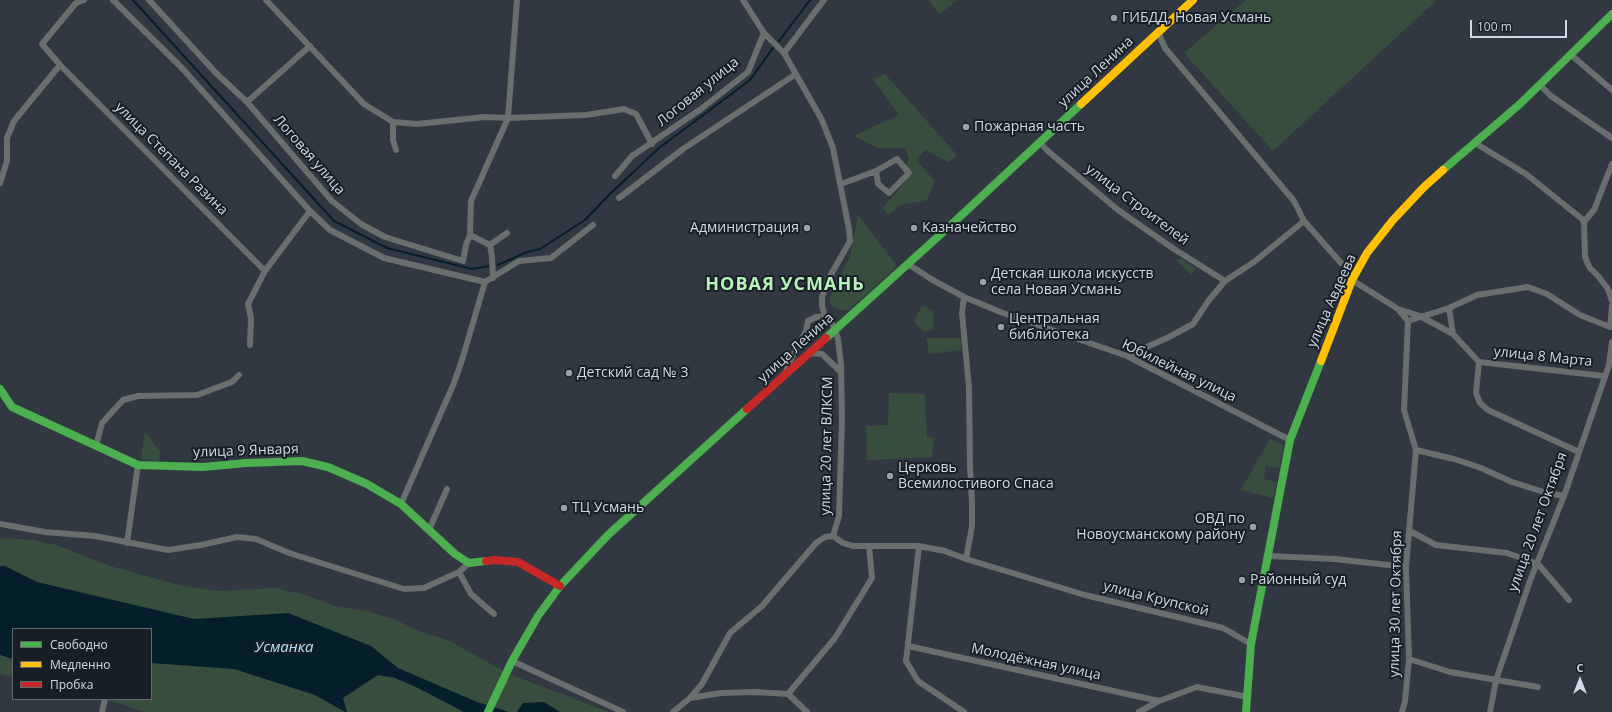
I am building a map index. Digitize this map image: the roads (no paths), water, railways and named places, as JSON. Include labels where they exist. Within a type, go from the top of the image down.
[{"type":"street","name":"улица Степана Разина","points":[[84,0],[76,3],[42,44],[60,65],[265,271]]},
{"type":"street","points":[[113,0],[181,67],[310,211],[330,230],[384,258],[485,282],[519,261],[551,258],[593,225]]},
{"type":"street","name":"Логовая улица","points":[[149,0],[216,73],[247,102],[332,200],[361,224],[385,237],[463,260],[470,235],[471,201],[508,118],[517,0]]},
{"type":"street","name":"Логовая улица","points":[[266,0],[364,104],[394,122],[417,124],[485,117],[508,118],[586,115],[624,109],[636,114],[652,144]]},
{"type":"street","points":[[743,0],[764,33],[784,53],[822,120],[833,148],[841,184],[850,241],[829,278],[822,297],[822,306],[825,316],[829,319],[835,329]]},
{"type":"street","points":[[784,53],[824,0]]},
{"type":"street","name":"улица Ленина","points":[[488,712],[511,665],[538,616],[560,586],[627,516],[908,264],[1193,0]]},
{"type":"street","name":"улица Авдеева","points":[[1269,556],[1290,440],[1352,280],[1367,253],[1392,220],[1424,187],[1475,144],[1540,85],[1612,14]]},
{"type":"street","points":[[1158,32],[1165,48],[1294,201],[1304,221],[1341,263]]},
{"type":"street","name":"Логовая улица","points":[[615,176],[632,156],[652,144],[701,109],[748,72],[764,33]]},
{"type":"street","points":[[247,102],[310,46]]},
{"type":"street","points":[[1570,54],[1612,90]]},
{"type":"street","points":[[0,183],[7,161],[7,138],[14,121],[60,65]]},
{"type":"street","points":[[619,198],[683,149],[796,74]]},
{"type":"street","points":[[1540,85],[1551,96],[1612,138]]},
{"type":"street","points":[[394,122],[394,140],[396,150]]},
{"type":"street","name":"улица Строителей","points":[[1039,142],[1118,210],[1174,249],[1225,281]]},
{"type":"street","points":[[1475,144],[1526,174],[1582,219],[1584,222],[1585,256],[1587,262],[1590,268],[1600,277],[1608,289],[1612,301]]},
{"type":"street","points":[[841,184],[876,171],[897,159],[909,172],[889,193],[878,184],[876,171]]},
{"type":"street","points":[[1584,222],[1594,210],[1612,164]]},
{"type":"street","points":[[250,345],[251,318],[248,304],[265,271],[310,211]]},
{"type":"street","points":[[1127,356],[1169,337],[1193,324],[1209,300],[1225,281],[1254,262],[1304,221]]},
{"type":"street","points":[[490,245],[507,233]]},
{"type":"street","points":[[470,235],[490,245]]},
{"type":"street","points":[[490,245],[493,278]]},
{"type":"street","points":[[908,264],[931,279],[964,297],[962,313],[970,388],[970,466],[972,503],[972,526],[966,559]]},
{"type":"street","name":"улица 8 Марта","points":[[1352,280],[1398,310],[1420,316],[1453,334],[1479,362],[1604,376]]},
{"type":"street","points":[[401,504],[458,371],[485,282]]},
{"type":"street","points":[[1398,310],[1408,321],[1449,308],[1477,295],[1528,287],[1547,294],[1580,315],[1611,328],[1612,306]]},
{"type":"street","name":"Юбилейная улица","points":[[964,297],[1003,313],[1127,356],[1290,440]]},
{"type":"street","points":[[1449,308],[1453,334]]},
{"type":"street","points":[[785,375],[789,363],[806,331],[808,321],[816,317],[825,316]]},
{"type":"street","name":"улица 30 лет Октября","points":[[1402,712],[1405,701],[1409,659],[1406,567],[1416,450],[1404,410],[1408,321]]},
{"type":"street","name":"улица 20 лет ВЛКСМ","points":[[673,712],[690,698],[702,684],[730,633],[762,606],[816,543],[825,537],[833,536],[839,516],[842,418],[841,372],[838,339],[835,329]]},
{"type":"street","name":"улица 20 лет Октября","points":[[1490,712],[1496,680],[1531,578],[1538,564],[1564,496],[1609,365],[1612,342]]},
{"type":"street","points":[[809,353],[822,354],[841,372]]},
{"type":"street","name":"улица 8 Марта","points":[[1479,362],[1476,394],[1480,403],[1488,410],[1579,452]]},
{"type":"street","points":[[96,446],[102,423],[123,400],[138,396],[198,395],[232,382],[240,375]]},
{"type":"street","name":"улица 9 Января","points":[[0,389],[12,407],[138,466],[203,467],[246,463],[302,461],[328,467],[367,484],[401,504],[455,554],[469,563]]},
{"type":"street","points":[[1416,450],[1454,459],[1481,468],[1512,482],[1544,492],[1564,496]]},
{"type":"street","points":[[127,543],[138,466]]},
{"type":"street","points":[[429,530],[447,489]]},
{"type":"street","points":[[0,524],[45,532],[95,536],[168,550],[237,537],[256,539],[289,552],[404,589],[424,588],[459,572],[469,563],[495,560],[518,562],[560,586]]},
{"type":"street","points":[[1410,531],[1436,545],[1507,553],[1538,564],[1569,600]]},
{"type":"street","name":"улица Крупской","points":[[833,536],[843,543],[853,546],[919,546],[945,551],[966,559],[1085,595],[1223,628],[1251,644]]},
{"type":"street","points":[[788,694],[835,638],[872,578],[869,546]]},
{"type":"street","points":[[919,546],[906,661],[918,681],[964,712]]},
{"type":"street","points":[[1246,712],[1251,644],[1269,556],[1335,559],[1406,567]]},
{"type":"street","points":[[459,572],[471,594],[494,614]]},
{"type":"street","name":"Молодёжная улица","points":[[908,646],[1159,701]]},
{"type":"street","points":[[1409,659],[1450,672],[1538,687]]},
{"type":"street","points":[[511,665],[623,712]]},
{"type":"street","points":[[1139,712],[1159,701],[1197,687],[1248,697]]},
{"type":"street","points":[[690,698],[721,693],[754,692],[788,694],[807,712]]},
{"type":"street","points":[[102,712],[105,700]]},
{"type":"water","name":"Усманка","points":[[0,566],[5,566],[37,582],[194,619],[288,613],[371,646],[398,668],[477,702],[509,712],[464,712],[395,678],[378,675],[343,698],[347,712],[345,712],[315,695],[234,669],[152,663],[152,628],[12,628],[12,659],[0,655]]},
{"type":"water","points":[[544,702],[560,712],[517,712],[523,703]]},
{"type":"waterway","points":[[133,0],[334,221],[387,248],[472,269],[489,266]]},
{"type":"waterway","points":[[779,41],[810,0]]},
{"type":"waterway","points":[[498,265],[527,252],[540,249],[585,220],[659,148],[750,80],[773,48]]},
{"type":"place","name":"ГИБДД, Новая Усмань","points":[[1114,18]]},
{"type":"place","name":"Пожарная часть","points":[[966,127]]},
{"type":"place","name":"Администрация","points":[[807,228]]},
{"type":"place","name":"Казначейство","points":[[914,228]]},
{"type":"place","name":"Детская школа искусств села Новая Усмань","points":[[983,282]]},
{"type":"place","name":"Центральная библиотека","points":[[1001,327]]},
{"type":"place","name":"Детский сад № 3","points":[[569,373]]},
{"type":"place","name":"Церковь Всемилостивого Спаса","points":[[890,476]]},
{"type":"place","name":"ТЦ Усмань","points":[[564,508]]},
{"type":"place","name":"ОВД по Новоусманскому району","points":[[1253,527]]},
{"type":"place","name":"Районный суд","points":[[1242,580]]},
{"type":"district","name":"НОВАЯ УСМАНЬ","points":[[785,285]]}]
